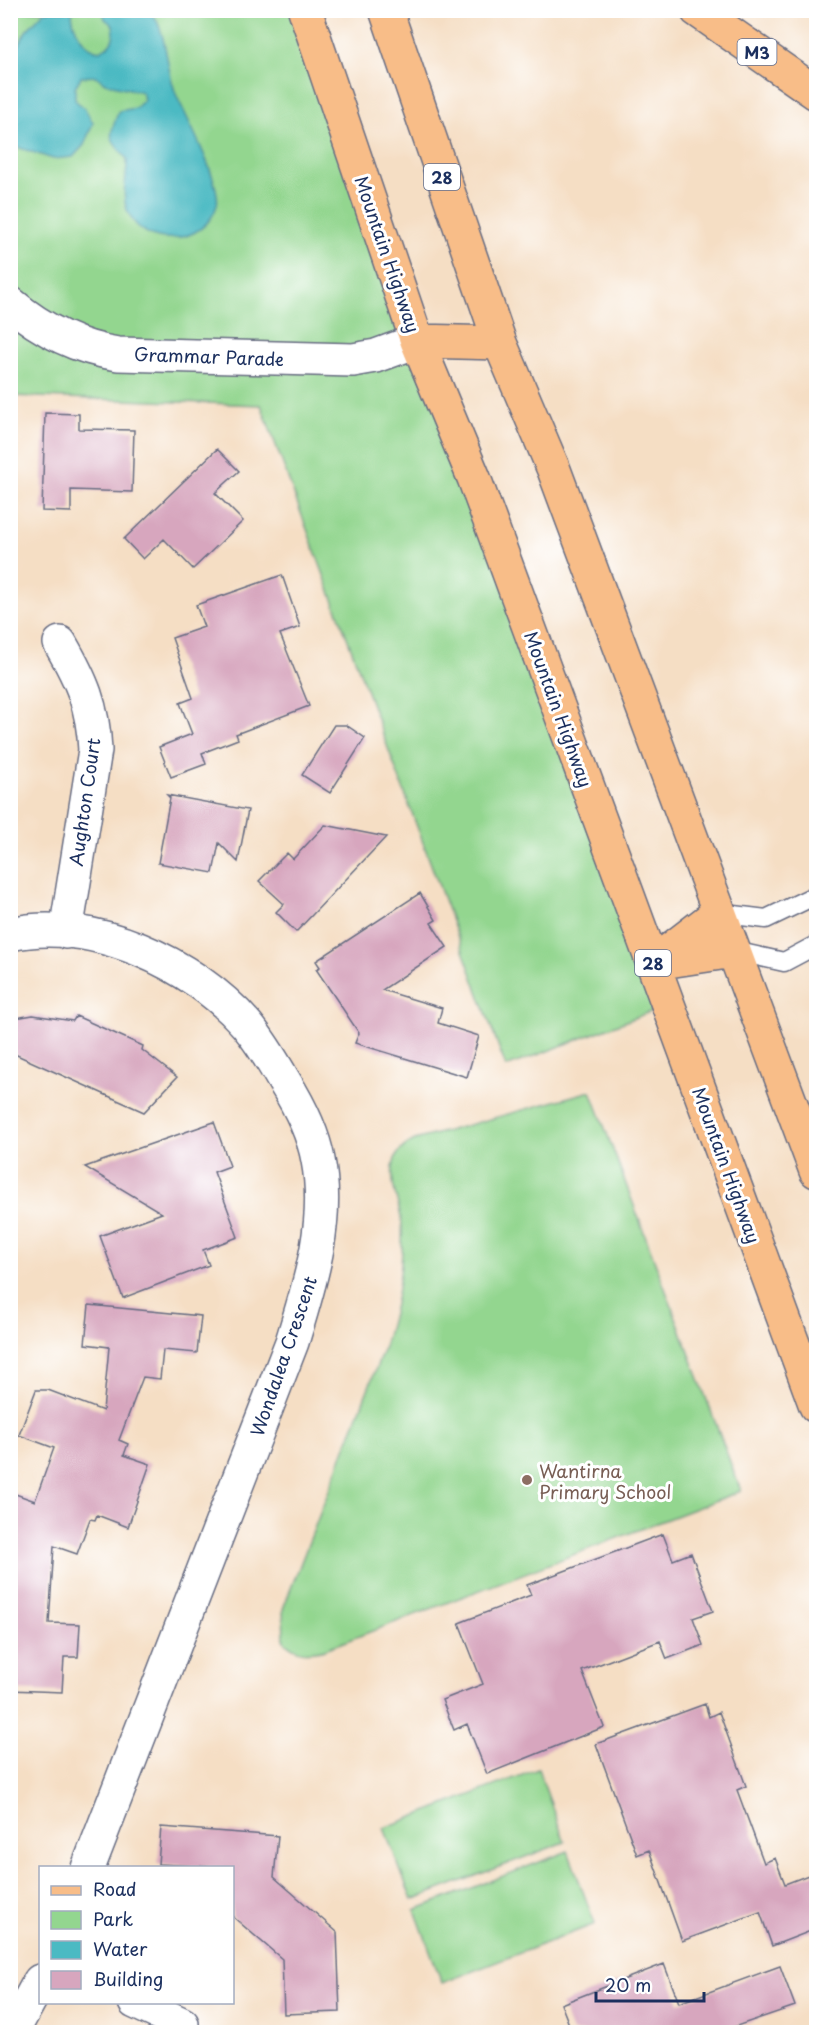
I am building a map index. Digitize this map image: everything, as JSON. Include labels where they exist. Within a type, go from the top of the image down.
[{"type":"main road","name":"Mountain Highway","points":[[305,10],[417,341],[474,478],[816,1406]]},
{"type":"main road","name":"28","points":[[386,10],[500,343],[554,470],[816,1171]]},
{"type":"main road","name":"M3","points":[[696,10],[816,93]]},
{"type":"main road","points":[[417,341],[500,343]]},
{"type":"main road","points":[[653,963],[718,913]]},
{"type":"main road","points":[[653,963],[734,951]]},
{"type":"street","name":"Grammar Parade","points":[[10,303],[58,337],[94,350],[118,354],[353,360],[376,356],[417,341]]},
{"type":"street","name":"Aughton Court","points":[[60,643],[84,686],[94,728],[94,750],[66,932]]},
{"type":"street","name":"Wondalea Crescent","points":[[10,934],[44,930],[99,938],[158,958],[222,1000],[247,1025],[290,1091],[310,1129],[321,1181],[315,1264],[292,1342],[89,1866]]},
{"type":"street","points":[[12,2032],[39,1983]]},
{"type":"street","points":[[139,2004],[182,2024]]},
{"type":"lane","points":[[718,913],[766,919],[816,895]]},
{"type":"lane","points":[[734,951],[784,962],[816,945]]},
{"type":"green space","points":[[11,11],[305,11],[668,1005],[506,1067],[261,405],[11,396]]},
{"type":"green space","points":[[591,1091],[741,1491],[325,1649],[308,1652],[294,1648],[284,1641],[283,1609],[382,1353],[395,1306],[402,1243],[401,1219],[392,1174],[398,1154],[403,1147],[415,1140]]},
{"type":"green space","points":[[538,1769],[565,1842],[412,1900],[384,1828]]},
{"type":"green space","points":[[568,1851],[595,1924],[442,1983],[415,1910]]},
{"type":"water","points":[[45,11],[72,11],[74,23],[84,42],[94,50],[100,51],[110,44],[114,33],[113,25],[105,19],[103,11],[139,11],[154,16],[162,35],[174,89],[203,152],[217,196],[217,205],[211,218],[201,228],[188,235],[175,238],[161,237],[148,233],[136,225],[128,212],[124,192],[127,159],[113,142],[112,133],[119,111],[136,108],[144,100],[142,92],[105,83],[96,76],[81,77],[75,87],[75,100],[85,109],[93,123],[84,145],[73,157],[53,159],[11,145],[11,61],[26,31]]},
{"type":"building","points":[[45,413],[79,414],[79,429],[134,430],[132,492],[71,490],[71,512],[42,511]]},
{"type":"building","points":[[217,449],[239,471],[215,493],[243,521],[193,569],[164,539],[143,559],[124,539]]},
{"type":"building","points":[[282,575],[300,627],[280,634],[309,706],[236,734],[238,739],[202,753],[206,764],[171,777],[159,747],[192,734],[180,703],[193,698],[172,638],[204,627],[196,605]]},
{"type":"building","points":[[334,725],[346,725],[365,738],[330,793],[302,775]]},
{"type":"building","points":[[167,795],[248,810],[238,862],[219,843],[213,873],[158,863],[170,798]]},
{"type":"building","points":[[325,825],[386,837],[296,932],[276,912],[284,904],[259,881],[287,853],[293,859]]},
{"type":"building","points":[[420,893],[436,920],[431,923],[447,947],[382,990],[442,1008],[438,1023],[479,1036],[467,1077],[355,1043],[359,1033],[316,969],[320,967],[316,961]]},
{"type":"building","points":[[33,1015],[73,1021],[76,1016],[143,1046],[142,1050],[177,1077],[144,1112],[10,1052],[10,1019]]},
{"type":"building","points":[[214,1122],[230,1166],[214,1172],[238,1237],[203,1250],[209,1265],[123,1298],[100,1236],[162,1213],[85,1167]]},
{"type":"building","points":[[89,1305],[201,1316],[197,1353],[163,1350],[160,1379],[143,1377],[119,1440],[128,1444],[124,1455],[150,1464],[128,1527],[97,1515],[95,1520],[90,1519],[77,1554],[54,1546],[49,1623],[80,1624],[78,1657],[64,1657],[62,1692],[10,1690],[10,1492],[35,1501],[54,1448],[19,1435],[36,1390],[48,1390],[103,1411],[109,1347],[85,1344]]},
{"type":"building","points":[[663,1534],[673,1560],[691,1553],[713,1611],[693,1618],[703,1645],[667,1659],[660,1641],[582,1671],[604,1727],[487,1774],[467,1724],[454,1730],[442,1700],[483,1684],[459,1623],[531,1595],[527,1585]]},
{"type":"building","points":[[705,1704],[709,1717],[719,1712],[746,1786],[737,1790],[764,1863],[775,1858],[785,1884],[816,1872],[816,1929],[772,1946],[760,1912],[682,1941],[649,1850],[637,1855],[596,1744]]},
{"type":"building","points":[[161,1827],[278,1836],[274,1877],[337,1932],[340,2012],[284,2014],[282,1959],[234,1918],[234,1866],[158,1864]]},
{"type":"building","points":[[664,1964],[679,2003],[780,1966],[795,2006],[719,2032],[572,2032],[561,2004]]},
{"type":"place","name":"Wantirna Primary School","points":[[527,1480]]}]
